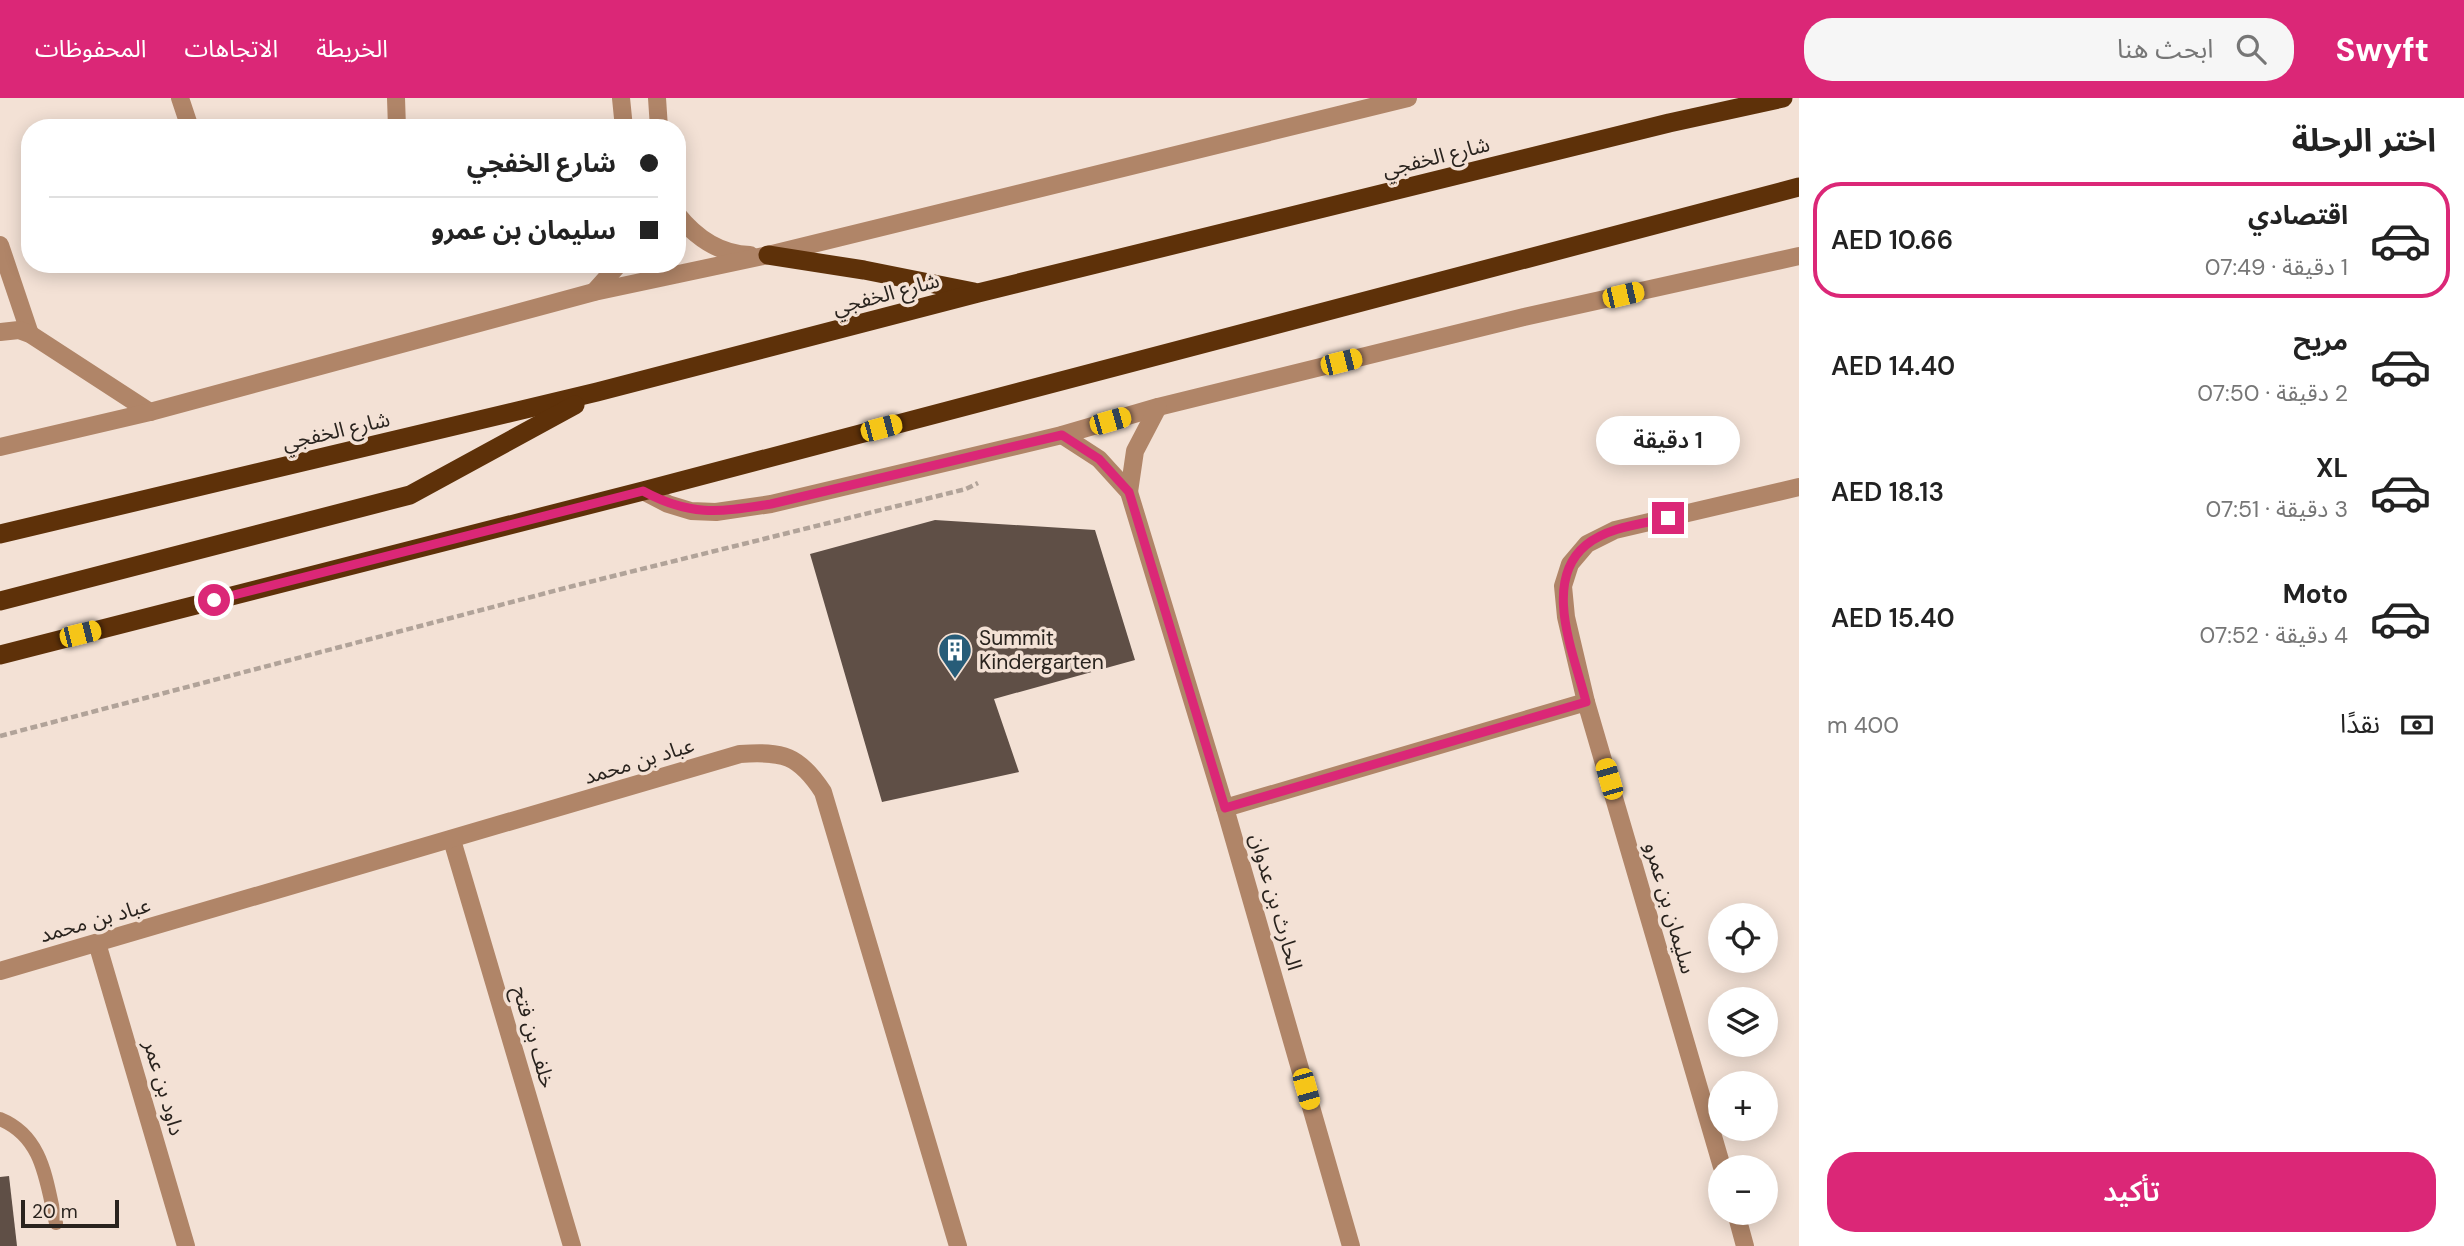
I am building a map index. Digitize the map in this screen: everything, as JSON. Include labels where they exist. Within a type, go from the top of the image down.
[{"type":"highway","name":"شارع الخفجي","points":[[0,534],[597,392],[978,293],[1670,123],[1783,98]]},
{"type":"highway","points":[[0,655],[643,491],[1799,187]]},
{"type":"highway","points":[[768,256],[864,270],[978,293]]},
{"type":"highway","points":[[0,601],[410,495],[597,392]]},
{"type":"street","points":[[180,98],[187,119]]},
{"type":"street","points":[[396,98],[397,119]]},
{"type":"street","points":[[621,98],[623,119]]},
{"type":"street","points":[[657,98],[658,119]]},
{"type":"street","points":[[686,273],[768,256],[1408,98]]},
{"type":"street","points":[[686,225],[725,251],[768,256]]},
{"type":"street","points":[[0,245],[30,334]]},
{"type":"street","points":[[643,491],[668,504],[691,511],[738,509],[771,504],[1062,435],[1158,407],[1524,317],[1799,256]]},
{"type":"street","points":[[594,292],[611,273]]},
{"type":"street","points":[[0,447],[150,412],[594,292],[686,273]]},
{"type":"street","points":[[0,332],[19,330],[30,334],[150,412]]},
{"type":"street","name":"الحارث بن عدوان","points":[[1158,407],[1135,451],[1129,492],[1225,808],[1346,1245]]},
{"type":"street","name":"الحارث بن عدوان","points":[[1062,435],[1099,459],[1129,492]]},
{"type":"street","name":"سليمان بن عمرو","points":[[1718,1155],[1586,702],[1566,617],[1563,586],[1570,564],[1587,544],[1615,530],[1799,487]]},
{"type":"street","points":[[1225,808],[1586,702]]},
{"type":"street","name":"عباد بن محمد","points":[[0,971],[740,754],[769,752],[794,759],[810,771],[823,792],[958,1246]]},
{"type":"street","name":"خلف بن فتح","points":[[452,840],[572,1246]]},
{"type":"street","name":"داود بن عمر","points":[[97,943],[186,1246]]},
{"type":"street","points":[[1739,1225],[1745,1246]]},
{"type":"lane","points":[[0,1119],[20,1130],[37,1150],[56,1223]]},
{"type":"path","points":[[0,736],[573,586],[966,489],[990,476]]},
{"type":"building","name":"Summit Kindergarten","points":[[935,520],[1095,530],[1135,660],[994,699],[1019,772],[882,802],[810,554]]},
{"type":"building","points":[[9,1176],[17,1246],[0,1246],[0,1177]]},
{"type":"place","name":"Summit Kindergarten","points":[[955,680]]},
{"type":"route","points":[[214,600],[643,491],[668,504],[691,511],[716,512],[771,504],[1062,435],[1099,459],[1116,474],[1129,492],[1225,808],[1586,702],[1566,617],[1563,586],[1570,564],[1587,544],[1615,530],[1668,518]]}]
